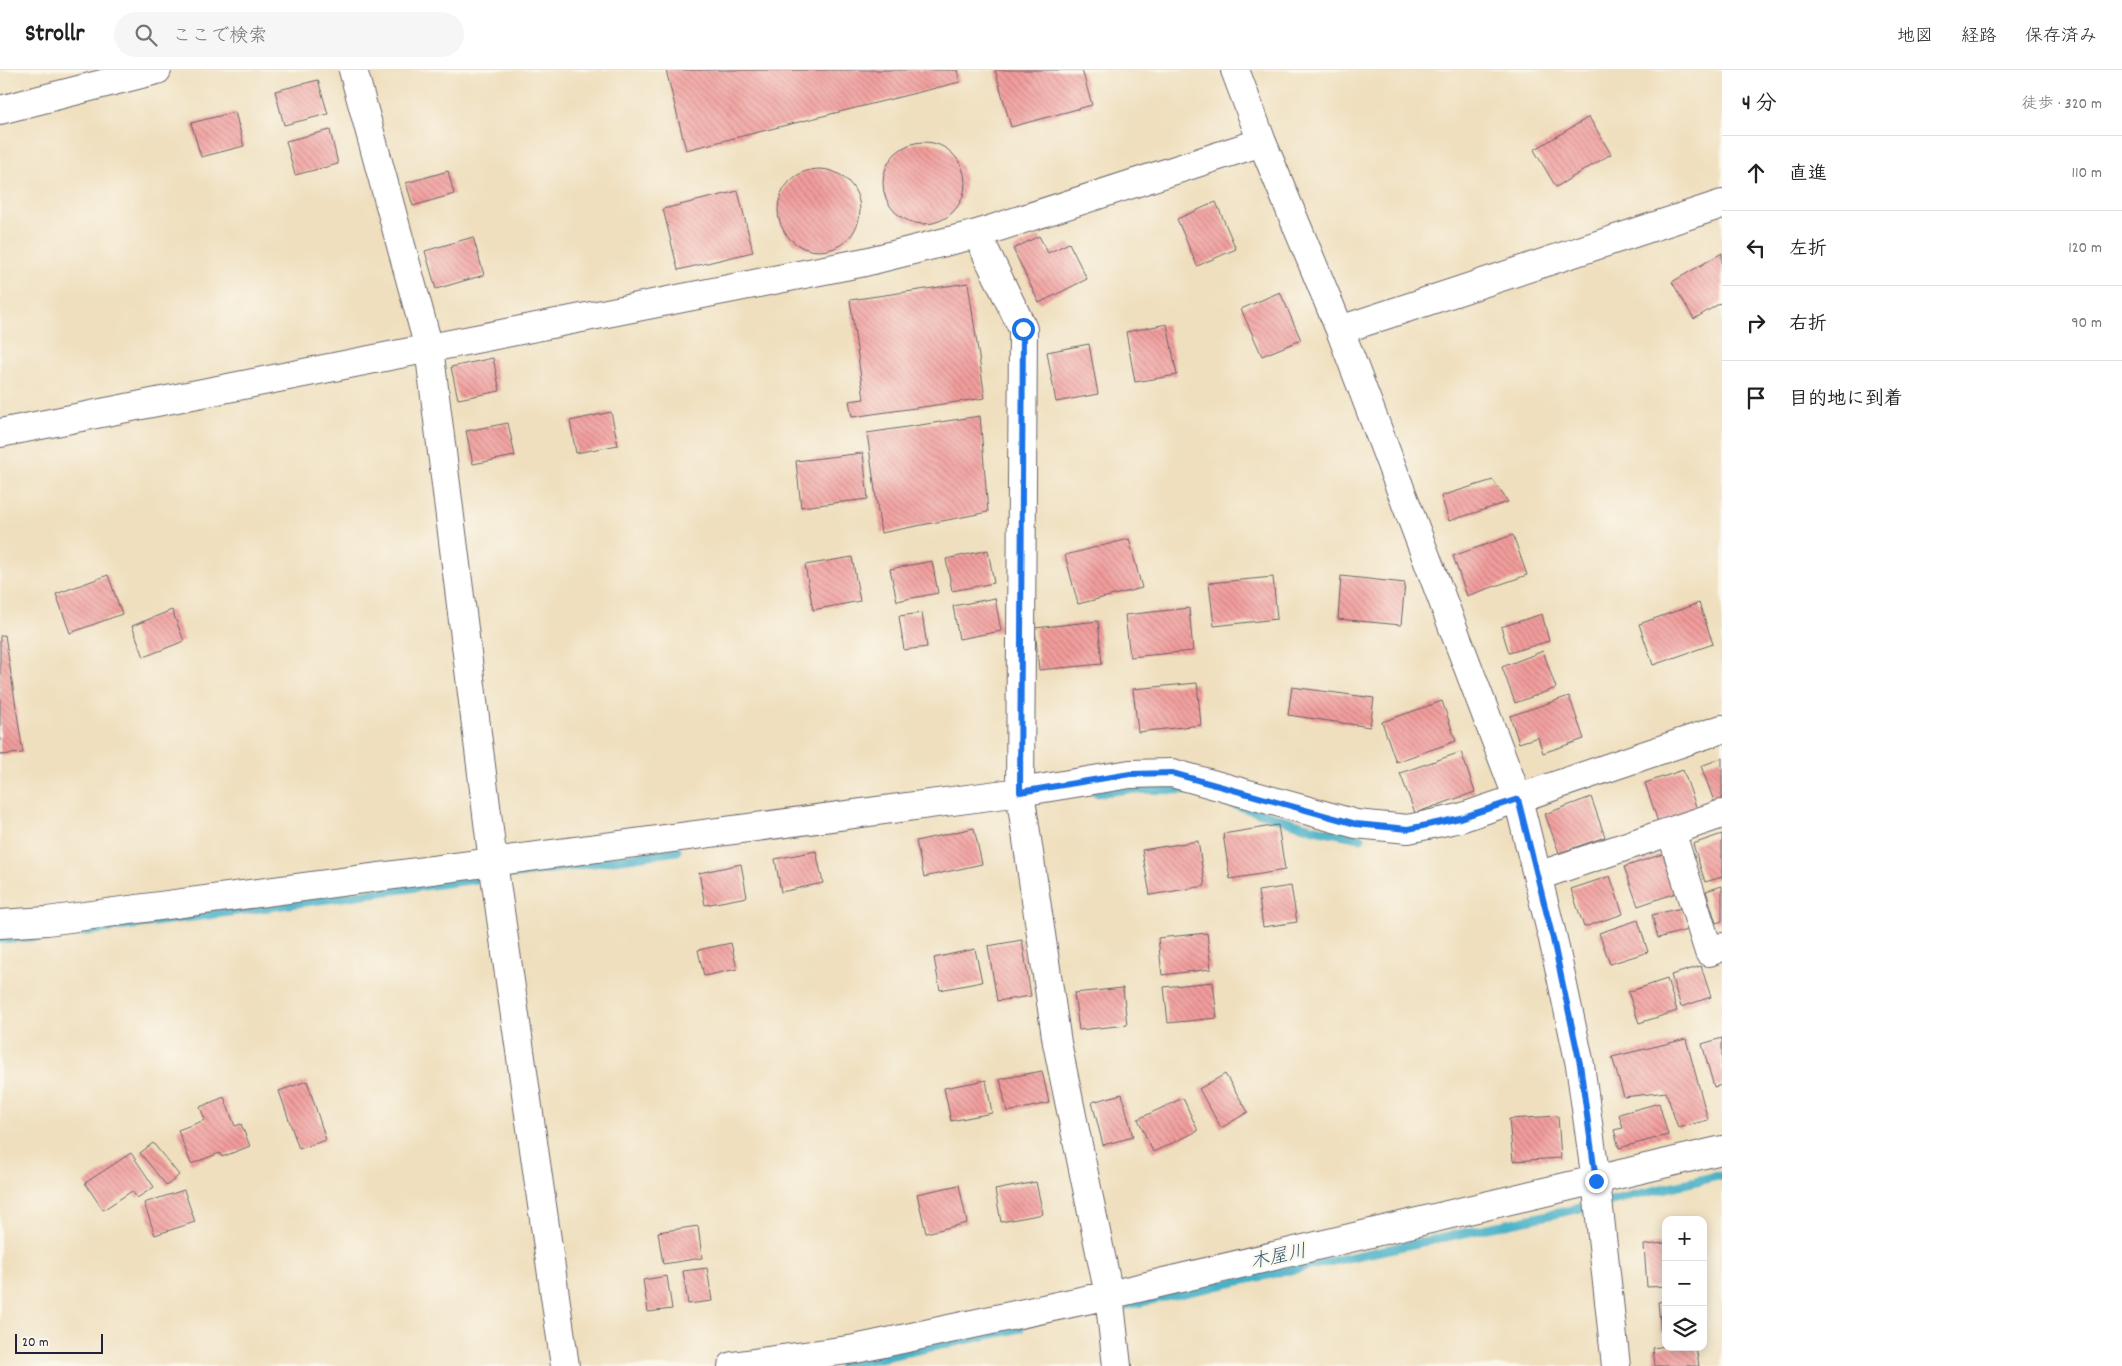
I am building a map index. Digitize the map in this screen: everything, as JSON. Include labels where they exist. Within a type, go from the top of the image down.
[{"type":"street","points":[[0,110],[157,70]]},
{"type":"street","points":[[353,70],[429,348],[493,862],[565,1366]]},
{"type":"street","points":[[1244,73],[1262,142],[1340,330],[1518,799],[1538,876],[1580,1064],[1616,1366]]},
{"type":"street","points":[[0,433],[865,262],[977,234],[1262,142]]},
{"type":"street","points":[[1340,330],[1722,204]]},
{"type":"street","points":[[977,234],[1023,329],[1020,792],[1057,1043],[1110,1305],[1117,1366]]},
{"type":"street","points":[[0,924],[47,921],[493,862],[1020,792],[1130,774],[1172,773],[1356,824],[1408,829],[1460,818],[1722,729]]},
{"type":"street","points":[[1538,876],[1722,814]]},
{"type":"street","points":[[1671,831],[1709,952],[1722,948]]},
{"type":"street","points":[[732,1366],[855,1349],[1110,1305],[1278,1254],[1596,1186],[1722,1150]]},
{"type":"building","points":[[666,70],[957,70],[960,82],[686,150]]},
{"type":"building","points":[[995,70],[1082,70],[1092,105],[1011,127]]},
{"type":"building","points":[[318,80],[328,114],[284,125],[275,91]]},
{"type":"building","points":[[235,112],[244,146],[201,157],[191,123]]},
{"type":"building","points":[[1589,117],[1611,154],[1556,187],[1534,150]]},
{"type":"building","points":[[330,130],[338,164],[295,175],[286,141]]},
{"type":"building","points":[[924,142],[940,145],[953,154],[962,167],[965,183],[962,199],[953,212],[940,221],[924,224],[908,221],[895,212],[886,199],[883,183],[886,167],[895,154],[908,145]]},
{"type":"building","points":[[819,169],[835,172],[848,181],[857,194],[860,210],[857,226],[848,239],[835,248],[819,251],[803,248],[790,239],[781,226],[778,210],[781,194],[790,181],[803,172]]},
{"type":"building","points":[[448,171],[454,194],[413,206],[406,183]]},
{"type":"building","points":[[738,191],[753,252],[678,270],[663,209]]},
{"type":"building","points":[[1216,202],[1236,249],[1197,266],[1177,219]]},
{"type":"building","points":[[1039,236],[1048,253],[1069,243],[1087,279],[1039,303],[1013,249]]},
{"type":"building","points":[[473,237],[484,275],[436,289],[425,251]]},
{"type":"building","points":[[1722,253],[1722,302],[1694,319],[1672,282]]},
{"type":"building","points":[[968,283],[985,398],[852,417],[849,401],[864,399],[850,300]]},
{"type":"building","points":[[1280,292],[1301,340],[1262,356],[1241,309]]},
{"type":"building","points":[[1167,324],[1177,375],[1135,382],[1126,332]]},
{"type":"building","points":[[1089,344],[1098,394],[1056,402],[1047,352]]},
{"type":"building","points":[[493,358],[500,391],[458,399],[451,367]]},
{"type":"building","points":[[611,412],[618,445],[576,453],[570,421]]},
{"type":"building","points":[[980,416],[988,512],[881,533],[867,433]]},
{"type":"building","points":[[508,423],[515,456],[473,464],[466,431]]},
{"type":"building","points":[[863,453],[868,499],[801,507],[796,461]]},
{"type":"building","points":[[1493,480],[1508,502],[1449,521],[1441,496]]},
{"type":"building","points":[[1513,535],[1527,575],[1467,596],[1453,556]]},
{"type":"building","points":[[1129,539],[1142,588],[1078,604],[1065,555]]},
{"type":"building","points":[[988,550],[994,583],[952,591],[946,559]]},
{"type":"building","points":[[852,557],[860,601],[813,610],[805,565]]},
{"type":"building","points":[[932,561],[938,593],[897,601],[890,569]]},
{"type":"building","points":[[108,575],[122,614],[70,633],[56,594]]},
{"type":"building","points":[[1341,576],[1405,583],[1401,625],[1338,619]]},
{"type":"building","points":[[1273,577],[1277,619],[1214,626],[1209,583]]},
{"type":"building","points":[[995,598],[1001,631],[959,639],[953,606]]},
{"type":"building","points":[[1699,603],[1713,644],[1653,665],[1639,624]]},
{"type":"building","points":[[1189,608],[1193,651],[1130,657],[1125,615]]},
{"type":"building","points":[[172,610],[184,641],[144,657],[132,626]]},
{"type":"building","points":[[922,613],[927,647],[904,650],[899,616]]},
{"type":"building","points":[[1542,614],[1549,641],[1509,653],[1501,627]]},
{"type":"building","points":[[1098,621],[1102,664],[1039,670],[1035,628]]},
{"type":"building","points":[[5,635],[23,753],[0,755],[0,636]]},
{"type":"building","points":[[1543,651],[1556,688],[1515,703],[1502,667]]},
{"type":"building","points":[[1197,683],[1201,725],[1138,732],[1133,689]]},
{"type":"building","points":[[1292,687],[1374,698],[1370,727],[1288,715]]},
{"type":"building","points":[[1569,696],[1584,739],[1543,753],[1538,737],[1519,743],[1510,716]]},
{"type":"building","points":[[1442,701],[1456,741],[1396,762],[1382,722]]},
{"type":"building","points":[[1461,752],[1475,792],[1415,813],[1400,773]]},
{"type":"building","points":[[1722,758],[1722,802],[1715,804],[1701,766]]},
{"type":"building","points":[[1683,770],[1697,809],[1658,822],[1645,783]]},
{"type":"building","points":[[1591,797],[1605,837],[1559,853],[1545,814]]},
{"type":"building","points":[[1278,825],[1285,870],[1230,879],[1223,834]]},
{"type":"building","points":[[974,828],[982,864],[924,877],[916,841]]},
{"type":"building","points":[[1722,834],[1722,877],[1705,882],[1693,844]]},
{"type":"building","points":[[1198,841],[1205,886],[1150,895],[1142,850]]},
{"type":"building","points":[[816,851],[823,883],[781,892],[775,859]]},
{"type":"building","points":[[1663,854],[1676,893],[1638,906],[1624,867]]},
{"type":"building","points":[[741,864],[747,897],[705,905],[699,873]]},
{"type":"building","points":[[1610,876],[1623,914],[1584,927],[1571,889]]},
{"type":"building","points":[[1291,886],[1297,922],[1263,927],[1258,891]]},
{"type":"building","points":[[1722,886],[1722,921],[1716,923],[1706,891]]},
{"type":"building","points":[[1681,908],[1687,930],[1658,938],[1652,915]]},
{"type":"building","points":[[1638,920],[1648,952],[1610,964],[1599,933]]},
{"type":"building","points":[[1207,933],[1211,969],[1162,975],[1158,938]]},
{"type":"building","points":[[1022,940],[1031,996],[997,1001],[988,946]]},
{"type":"building","points":[[731,943],[737,969],[704,976],[698,950]]},
{"type":"building","points":[[975,949],[982,982],[940,990],[934,958]]},
{"type":"building","points":[[1701,966],[1711,997],[1681,1007],[1671,975]]},
{"type":"building","points":[[1667,979],[1677,1011],[1639,1023],[1628,992]]},
{"type":"building","points":[[1213,982],[1217,1018],[1168,1023],[1164,987]]},
{"type":"building","points":[[1123,988],[1127,1025],[1079,1030],[1074,993]]},
{"type":"building","points":[[1722,1038],[1722,1085],[1714,1087],[1702,1044]]},
{"type":"building","points":[[1686,1039],[1708,1120],[1678,1128],[1666,1092],[1624,1097],[1612,1057]]},
{"type":"building","points":[[1042,1071],[1049,1103],[1007,1112],[1000,1079]]},
{"type":"building","points":[[1225,1074],[1248,1112],[1221,1128],[1199,1089]]},
{"type":"building","points":[[986,1080],[992,1113],[951,1121],[944,1088]]},
{"type":"building","points":[[307,1081],[326,1140],[299,1149],[279,1091]]},
{"type":"building","points":[[1122,1094],[1133,1137],[1103,1145],[1092,1102]]},
{"type":"building","points":[[224,1097],[235,1126],[241,1124],[250,1146],[222,1157],[220,1153],[191,1164],[178,1130],[205,1120],[200,1107]]},
{"type":"building","points":[[1183,1098],[1198,1131],[1153,1152],[1138,1119]]},
{"type":"building","points":[[1659,1103],[1668,1135],[1619,1148],[1614,1130],[1623,1128],[1619,1114]]},
{"type":"building","points":[[1558,1116],[1561,1158],[1513,1161],[1509,1119]]},
{"type":"building","points":[[153,1143],[179,1175],[167,1186],[140,1153]]},
{"type":"building","points":[[131,1153],[154,1187],[137,1198],[132,1191],[103,1210],[85,1183]]},
{"type":"building","points":[[1036,1182],[1043,1214],[1001,1222],[995,1190]]},
{"type":"building","points":[[959,1185],[967,1223],[926,1233],[917,1194]]},
{"type":"building","points":[[184,1190],[195,1222],[155,1235],[144,1203]]},
{"type":"building","points":[[698,1226],[702,1258],[663,1264],[658,1232]]},
{"type":"building","points":[[1662,1243],[1662,1286],[1647,1287],[1644,1245]]},
{"type":"building","points":[[707,1268],[712,1301],[688,1304],[683,1271]]},
{"type":"building","points":[[667,1276],[672,1309],[648,1312],[643,1280]]},
{"type":"building","points":[[1658,1302],[1662,1302],[1661,1332]]},
{"type":"building","points":[[1662,1347],[1662,1351],[1697,1351],[1699,1366],[1655,1366],[1653,1348]]},
{"type":"waterway","points":[[1096,793],[1128,789],[1188,790]]},
{"type":"waterway","points":[[1222,801],[1314,829],[1361,838]]},
{"type":"waterway","points":[[516,874],[677,851]]},
{"type":"waterway","points":[[0,939],[50,936],[477,879]]},
{"type":"waterway","name":"木屋川","points":[[1113,1308],[1563,1212],[1722,1175]]},
{"type":"waterway","name":"木屋川","points":[[842,1366],[1020,1328]]},
{"type":"route","points":[[1023,329],[1020,792],[1130,774],[1172,773],[1356,824],[1408,829],[1460,818],[1518,799],[1553,939],[1580,1064],[1596,1181]]}]
